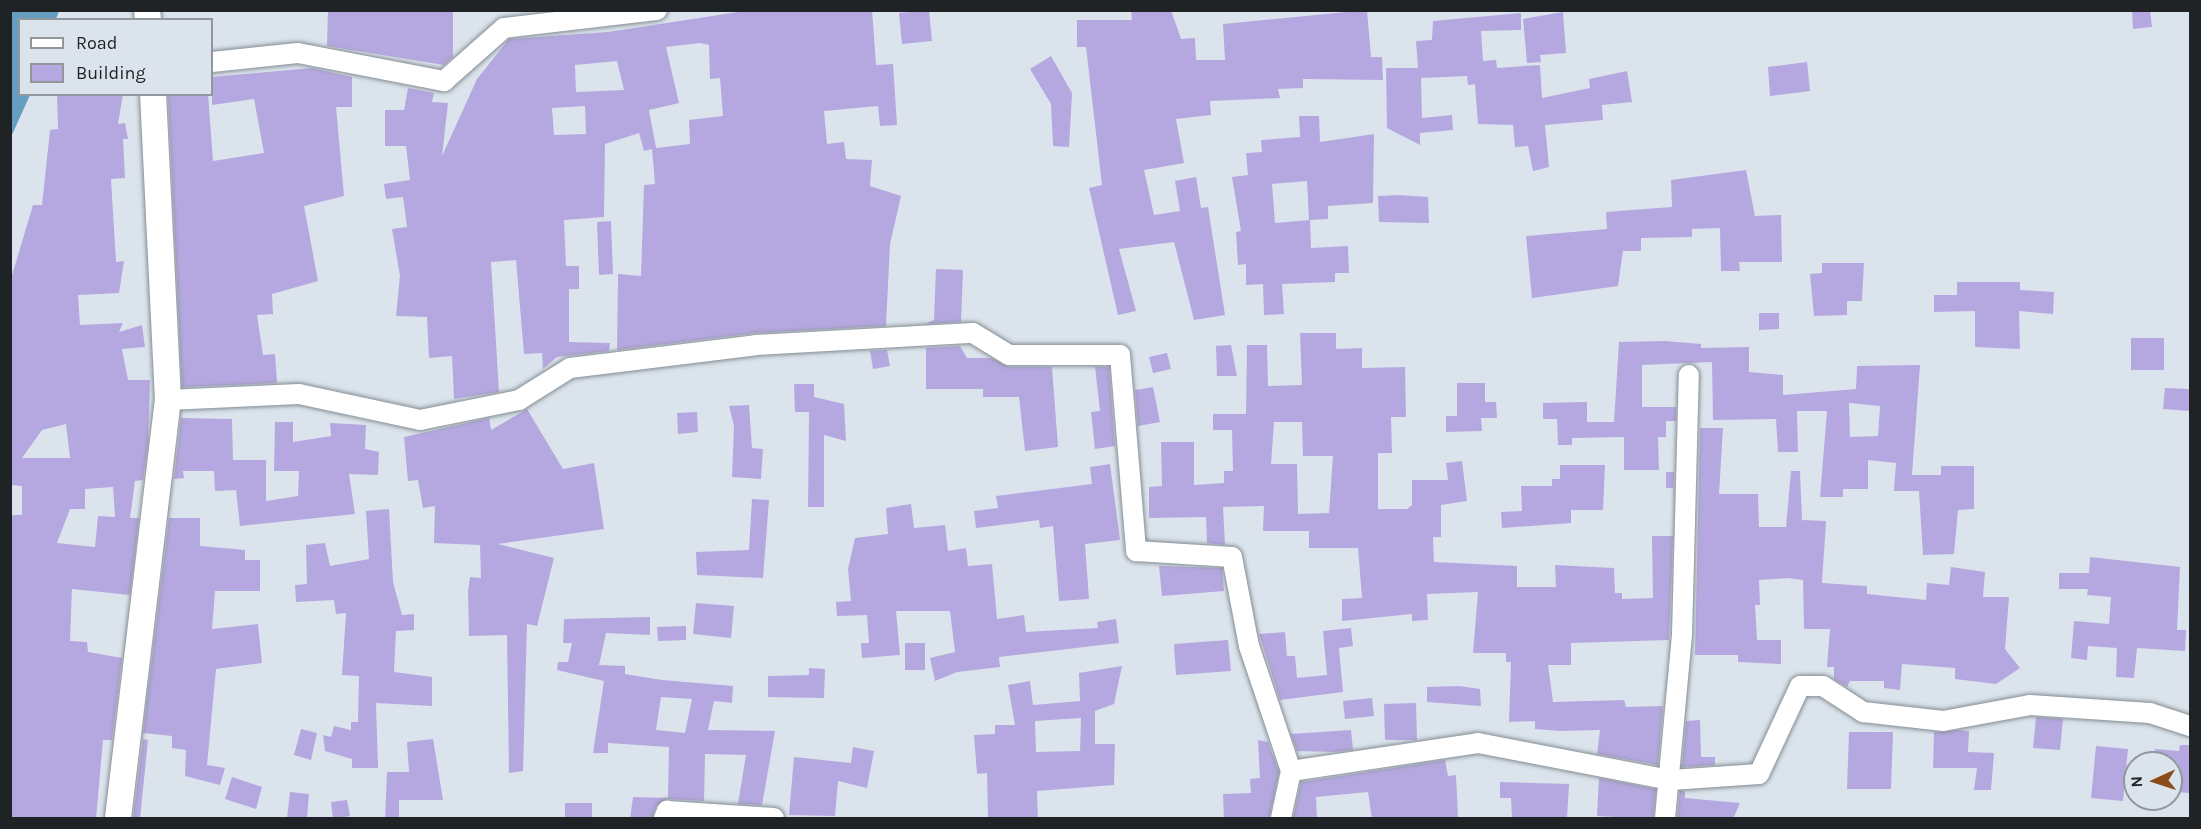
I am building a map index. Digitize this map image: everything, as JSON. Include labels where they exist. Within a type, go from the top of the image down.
[{"type":"street","points":[[213,62],[298,53],[444,81],[504,28],[657,10]]},
{"type":"street","points":[[118,819],[168,400],[153,96]]},
{"type":"street","points":[[168,400],[299,394],[420,420],[519,400],[570,368],[756,345],[973,333],[1009,355],[1120,355],[1136,551],[1232,557],[1249,646],[1291,771],[1281,819]]},
{"type":"street","points":[[1665,819],[1671,780],[1689,375]]},
{"type":"street","points":[[1291,771],[1478,743],[1671,780],[1759,774],[1800,686],[1823,686],[1863,712],[1943,721],[2030,705],[2150,713],[2190,726]]},
{"type":"street","points":[[664,819],[667,811],[774,819]]},
{"type":"water","points":[[11,10],[59,11],[56,18],[18,18],[18,96],[30,96],[11,137]]},
{"type":"building","points":[[328,10],[453,10],[453,57],[444,65],[327,46]]},
{"type":"building","points":[[751,10],[872,10],[876,65],[893,64],[897,125],[880,126],[878,106],[824,111],[827,144],[844,142],[846,159],[872,160],[870,186],[901,196],[890,244],[886,326],[755,333],[617,350],[618,274],[641,276],[644,185],[655,184],[652,149],[644,151],[639,133],[605,144],[604,217],[564,220],[566,266],[579,266],[579,289],[569,289],[569,342],[610,343],[609,351],[557,357],[543,369],[542,353],[524,354],[516,260],[491,262],[499,392],[454,399],[452,356],[429,358],[427,317],[396,316],[400,276],[392,229],[407,227],[403,197],[386,199],[384,184],[410,180],[406,146],[385,146],[385,110],[404,110],[408,88],[434,93],[432,102],[448,103],[442,156],[477,79],[509,39],[608,32]],"holes":[[[700,43],[709,45],[710,79],[720,78],[723,116],[689,120],[690,144],[656,148],[649,110],[679,103],[666,47]],[[617,61],[624,90],[576,92],[575,65]],[[585,106],[586,134],[554,135],[552,108]]]},
{"type":"building","points":[[929,10],[932,41],[902,44],[899,13]]},
{"type":"building","points":[[1131,10],[1171,10],[1181,39],[1195,38],[1196,60],[1225,60],[1223,24],[1367,10],[1371,57],[1382,57],[1383,80],[1303,79],[1303,88],[1278,89],[1280,98],[1210,101],[1211,115],[1176,119],[1184,163],[1144,170],[1154,215],[1180,211],[1175,181],[1196,177],[1201,208],[1208,207],[1225,315],[1194,320],[1174,242],[1119,249],[1136,311],[1118,315],[1089,188],[1102,185],[1086,47],[1077,47],[1077,20],[1132,20]]},
{"type":"building","points":[[2132,10],[2150,10],[2152,27],[2133,29]]},
{"type":"building","points":[[1563,12],[1566,53],[1540,55],[1541,62],[1527,63],[1523,19]]},
{"type":"building","points":[[1521,13],[1521,30],[1481,31],[1483,61],[1496,60],[1497,68],[1540,65],[1542,98],[1590,88],[1589,79],[1627,71],[1632,102],[1602,105],[1603,120],[1545,125],[1549,167],[1533,171],[1528,146],[1515,147],[1513,125],[1478,124],[1475,84],[1468,85],[1467,76],[1421,78],[1422,118],[1452,115],[1453,130],[1420,133],[1420,145],[1387,128],[1386,68],[1418,68],[1416,41],[1432,40],[1433,21]]},
{"type":"building","points":[[1051,56],[1072,93],[1069,147],[1053,146],[1051,104],[1030,69]]},
{"type":"building","points":[[1807,62],[1810,91],[1770,96],[1768,67]]},
{"type":"building","points":[[312,68],[352,77],[352,107],[336,107],[344,196],[304,206],[318,281],[272,294],[273,314],[257,315],[263,355],[275,354],[277,383],[182,387],[168,96],[208,96],[213,161],[264,153],[254,99],[212,105],[213,77]]},
{"type":"building","points":[[57,96],[123,96],[118,124],[125,123],[128,139],[123,139],[125,178],[111,179],[116,262],[124,261],[119,293],[78,295],[80,325],[123,323],[119,332],[142,325],[145,347],[122,349],[128,380],[150,380],[148,444],[143,480],[135,481],[130,518],[139,518],[130,595],[72,589],[70,641],[87,642],[88,652],[122,658],[112,740],[103,740],[96,819],[10,819],[10,515],[22,515],[22,486],[10,485],[10,282],[33,205],[42,205],[50,130],[58,129]],"holes":[[[66,424],[70,458],[22,458],[42,430]],[[113,487],[115,517],[98,516],[95,547],[57,543],[70,509],[85,509],[85,489]]]},
{"type":"building","points":[[1299,116],[1319,116],[1320,142],[1374,134],[1373,203],[1328,206],[1328,219],[1309,220],[1307,181],[1272,184],[1275,223],[1310,220],[1311,248],[1348,246],[1349,273],[1335,273],[1335,282],[1282,284],[1284,314],[1264,315],[1263,284],[1246,285],[1246,264],[1238,265],[1236,232],[1241,231],[1232,177],[1248,175],[1246,153],[1262,152],[1261,140],[1300,137]]},
{"type":"building","points":[[1746,170],[1755,216],[1781,215],[1782,262],[1739,262],[1740,271],[1721,271],[1720,228],[1692,229],[1692,237],[1641,238],[1641,251],[1623,251],[1618,286],[1532,298],[1526,236],[1607,229],[1606,212],[1672,207],[1671,180]]},
{"type":"building","points":[[1378,196],[1428,197],[1429,223],[1379,222]]},
{"type":"building","points":[[611,221],[613,274],[599,275],[597,222]]},
{"type":"building","points":[[1822,263],[1864,263],[1862,301],[1847,301],[1847,315],[1814,316],[1810,274],[1822,273]]},
{"type":"building","points":[[936,269],[963,270],[961,322],[925,324],[934,320]]},
{"type":"building","points":[[1957,282],[2020,282],[2020,290],[2054,292],[2053,314],[2019,311],[2020,349],[1975,347],[1975,311],[1934,312],[1934,295],[1957,295]]},
{"type":"building","points":[[1759,313],[1779,313],[1779,329],[1759,330]]},
{"type":"building","points":[[1300,333],[1336,333],[1336,349],[1362,348],[1362,368],[1405,367],[1406,417],[1391,417],[1392,453],[1378,453],[1378,509],[1407,509],[1412,505],[1412,480],[1448,480],[1446,463],[1462,461],[1467,501],[1441,505],[1441,537],[1433,537],[1434,562],[1517,566],[1517,587],[1556,587],[1555,565],[1614,568],[1615,593],[1622,593],[1622,599],[1653,598],[1652,536],[1673,536],[1669,640],[1571,643],[1571,665],[1548,665],[1553,702],[1624,700],[1626,707],[1663,706],[1658,765],[1597,754],[1600,730],[1535,729],[1535,721],[1509,722],[1511,662],[1506,662],[1506,653],[1473,653],[1478,592],[1427,594],[1428,620],[1412,621],[1412,614],[1342,621],[1342,599],[1362,598],[1358,548],[1309,548],[1309,531],[1263,531],[1264,506],[1223,507],[1225,545],[1207,543],[1206,517],[1149,518],[1149,487],[1162,486],[1161,442],[1194,442],[1194,485],[1224,483],[1224,471],[1233,471],[1232,430],[1213,430],[1213,414],[1246,414],[1247,345],[1267,345],[1268,386],[1302,385]],"holes":[[[1274,422],[1302,422],[1303,456],[1333,456],[1329,513],[1298,514],[1297,464],[1271,464]]]},
{"type":"building","points":[[2131,338],[2164,338],[2164,370],[2131,370]]},
{"type":"building","points":[[1665,341],[1701,344],[1701,348],[1749,347],[1749,372],[1783,375],[1783,395],[1856,389],[1857,366],[1920,365],[1912,475],[1941,475],[1941,466],[1974,466],[1974,509],[1958,510],[1954,554],[1923,555],[1919,491],[1894,491],[1896,463],[1868,460],[1868,489],[1843,489],[1843,497],[1820,497],[1827,411],[1797,411],[1798,452],[1778,452],[1776,419],[1713,420],[1712,362],[1642,365],[1642,407],[1676,407],[1676,421],[1666,421],[1666,437],[1658,437],[1659,470],[1624,470],[1624,437],[1572,438],[1572,445],[1558,445],[1557,419],[1543,419],[1543,403],[1587,402],[1587,422],[1614,422],[1619,342]],"holes":[[[1849,403],[1880,406],[1878,436],[1850,437]]]},
{"type":"building","points":[[1231,345],[1237,376],[1217,376],[1216,346]]},
{"type":"building","points":[[960,346],[967,358],[991,358],[1009,367],[1052,367],[1058,447],[1025,451],[1019,397],[983,397],[983,389],[926,389],[926,348]]},
{"type":"building","points":[[887,350],[890,366],[873,369],[870,351]]},
{"type":"building","points":[[1167,353],[1171,369],[1153,373],[1149,357]]},
{"type":"building","points":[[1095,367],[1109,367],[1115,446],[1095,449],[1091,412],[1100,411]]},
{"type":"building","points":[[1457,383],[1485,383],[1485,402],[1496,402],[1497,418],[1481,418],[1482,431],[1446,432],[1446,416],[1457,416]]},
{"type":"building","points":[[794,384],[814,384],[814,397],[844,404],[846,441],[824,435],[824,507],[808,507],[809,412],[795,412]]},
{"type":"building","points":[[1153,387],[1160,422],[1138,426],[1135,390]]},
{"type":"building","points":[[2165,388],[2190,389],[2190,411],[2163,409]]},
{"type":"building","points":[[749,405],[752,448],[763,449],[761,479],[732,477],[734,426],[729,406]]},
{"type":"building","points":[[527,409],[563,469],[594,463],[604,529],[498,544],[554,558],[537,626],[527,624],[523,771],[509,773],[507,635],[469,636],[468,591],[470,577],[481,578],[480,545],[434,543],[435,506],[423,508],[418,480],[408,481],[404,437],[489,418],[491,430]]},
{"type":"building","points":[[697,412],[698,432],[678,434],[677,413]]},
{"type":"building","points":[[181,418],[232,419],[233,460],[266,460],[266,501],[298,496],[299,471],[274,471],[275,422],[293,422],[293,442],[331,436],[330,423],[366,425],[365,449],[379,452],[378,475],[349,474],[355,514],[240,526],[236,490],[215,491],[214,471],[183,471],[184,478],[174,479]]},
{"type":"building","points":[[1700,428],[1723,428],[1719,494],[1758,494],[1759,527],[1786,527],[1791,471],[1800,471],[1802,520],[1826,521],[1822,583],[1867,586],[1867,594],[1926,600],[1927,583],[1949,585],[1951,567],[1985,572],[1983,597],[2009,597],[2005,649],[2020,668],[1996,684],[1955,679],[1955,668],[1902,664],[1900,690],[1884,688],[1884,681],[1850,681],[1847,687],[1834,679],[1834,667],[1827,667],[1830,629],[1804,629],[1803,580],[1788,578],[1759,580],[1760,605],[1755,605],[1757,640],[1781,640],[1781,664],[1738,662],[1738,655],[1695,655]]},
{"type":"building","points":[[1110,464],[1120,540],[1085,544],[1089,599],[1059,601],[1053,526],[1040,528],[1039,520],[976,528],[974,511],[998,508],[996,496],[1092,484],[1090,467]]},
{"type":"building","points":[[1560,465],[1605,465],[1603,510],[1571,510],[1571,523],[1502,528],[1501,512],[1522,511],[1521,486],[1552,486],[1552,479],[1560,479]]},
{"type":"building","points":[[1666,472],[1674,472],[1673,508],[1673,488],[1666,488]]},
{"type":"building","points":[[752,499],[769,500],[763,578],[697,575],[696,552],[749,550]]},
{"type":"building","points":[[911,504],[914,528],[945,525],[948,551],[966,548],[968,566],[992,564],[997,619],[1024,615],[1026,632],[1098,628],[1097,622],[1116,619],[1119,643],[999,657],[1000,667],[957,672],[935,681],[930,658],[955,652],[950,611],[896,611],[900,655],[862,658],[861,643],[869,643],[867,615],[837,616],[836,602],[851,601],[848,569],[855,538],[888,534],[886,508]]},
{"type":"building","points":[[389,509],[393,582],[402,615],[414,614],[414,630],[396,631],[394,672],[432,677],[432,706],[376,703],[378,768],[352,768],[352,759],[325,751],[323,735],[331,737],[334,726],[351,730],[351,722],[358,722],[359,676],[342,675],[346,613],[336,614],[334,600],[296,602],[295,585],[307,584],[306,545],[325,543],[330,566],[369,559],[366,511]]},
{"type":"building","points":[[169,518],[200,518],[200,546],[245,550],[245,560],[260,560],[260,591],[215,591],[212,629],[258,624],[262,663],[216,669],[207,765],[225,768],[220,785],[185,776],[186,750],[172,748],[172,736],[143,733]]},
{"type":"building","points":[[2090,557],[2180,567],[2177,630],[2186,630],[2185,651],[2137,648],[2134,678],[2116,677],[2117,648],[2088,646],[2087,660],[2071,658],[2074,621],[2109,624],[2111,597],[2087,595],[2088,589],[2059,589],[2059,573],[2089,573]]},
{"type":"building","points":[[1159,566],[1222,568],[1224,591],[1162,596]]},
{"type":"building","points":[[696,603],[734,606],[731,638],[693,634]]},
{"type":"building","points":[[650,617],[650,635],[606,633],[599,665],[625,666],[625,674],[662,680],[733,686],[732,703],[714,701],[708,730],[775,731],[762,805],[738,804],[746,755],[705,754],[704,801],[667,799],[656,806],[652,819],[630,819],[633,797],[668,798],[669,747],[608,743],[608,753],[593,753],[604,681],[557,670],[558,662],[568,662],[572,643],[563,643],[564,619]],"holes":[[[661,697],[692,699],[685,733],[656,730]]]},
{"type":"building","points":[[686,626],[686,640],[658,641],[657,627]]},
{"type":"building","points":[[1351,628],[1353,646],[1339,648],[1343,692],[1280,700],[1259,634],[1285,632],[1287,656],[1295,656],[1297,678],[1327,675],[1323,631]]},
{"type":"building","points":[[1228,640],[1231,671],[1176,675],[1174,644]]},
{"type":"building","points":[[905,643],[925,643],[925,670],[905,670]]},
{"type":"building","points":[[1122,666],[1114,704],[1095,711],[1095,744],[1115,744],[1114,785],[1037,791],[1038,819],[988,819],[987,773],[977,774],[974,735],[995,734],[995,725],[1015,725],[1008,685],[1030,681],[1033,705],[1080,701],[1079,673]],"holes":[[[1081,718],[1080,751],[1036,752],[1035,721]]]},
{"type":"building","points":[[809,668],[825,669],[824,698],[768,697],[768,676],[809,675]]},
{"type":"building","points":[[1459,686],[1480,689],[1481,706],[1427,702],[1427,687]]},
{"type":"building","points":[[1372,698],[1374,716],[1345,719],[1343,701]]},
{"type":"building","points":[[1416,703],[1417,740],[1385,740],[1384,704]]},
{"type":"building","points":[[2036,717],[2063,719],[2060,750],[2033,748]]},
{"type":"building","points":[[1700,720],[1701,757],[1715,757],[1715,765],[1682,767],[1686,721]]},
{"type":"building","points":[[301,729],[317,733],[311,760],[294,755]]},
{"type":"building","points":[[1351,730],[1353,750],[1334,752],[1297,751],[1291,734]]},
{"type":"building","points":[[1969,731],[1968,752],[1994,753],[1991,790],[1974,790],[1977,768],[1933,768],[1934,732]]},
{"type":"building","points":[[1849,732],[1893,732],[1891,789],[1847,789]]},
{"type":"building","points":[[143,739],[148,740],[140,819],[133,819]]},
{"type":"building","points":[[433,739],[443,800],[399,800],[399,819],[385,819],[387,772],[409,772],[407,742]]},
{"type":"building","points":[[1258,740],[1268,742],[1279,772],[1269,819],[1224,819],[1223,794],[1251,793],[1250,779],[1260,778]]},
{"type":"building","points":[[2180,745],[2190,745],[2190,793],[2183,792],[2183,751],[2179,751]]},
{"type":"building","points":[[2096,746],[2128,749],[2123,751],[2123,801],[2091,798]]},
{"type":"building","points":[[853,747],[874,751],[867,788],[838,781],[835,816],[789,815],[794,757],[851,763]]},
{"type":"building","points":[[2155,749],[2179,751],[2155,751]]},
{"type":"building","points":[[1445,760],[1448,776],[1456,775],[1458,819],[1372,819],[1368,792],[1316,797],[1317,819],[1293,819],[1301,782]]},
{"type":"building","points":[[232,777],[262,787],[256,809],[225,799]]},
{"type":"building","points":[[1599,778],[1656,789],[1653,819],[1597,816]]},
{"type":"building","points":[[1500,782],[1569,784],[1567,819],[1512,819],[1511,798],[1500,798]]},
{"type":"building","points":[[1680,791],[1685,791],[1685,798],[1740,803],[1733,819],[1677,819]]},
{"type":"building","points":[[290,792],[309,794],[307,819],[287,819]]},
{"type":"building","points":[[347,800],[350,816],[333,819],[331,802]]},
{"type":"building","points":[[565,803],[592,803],[592,819],[565,819]]}]
